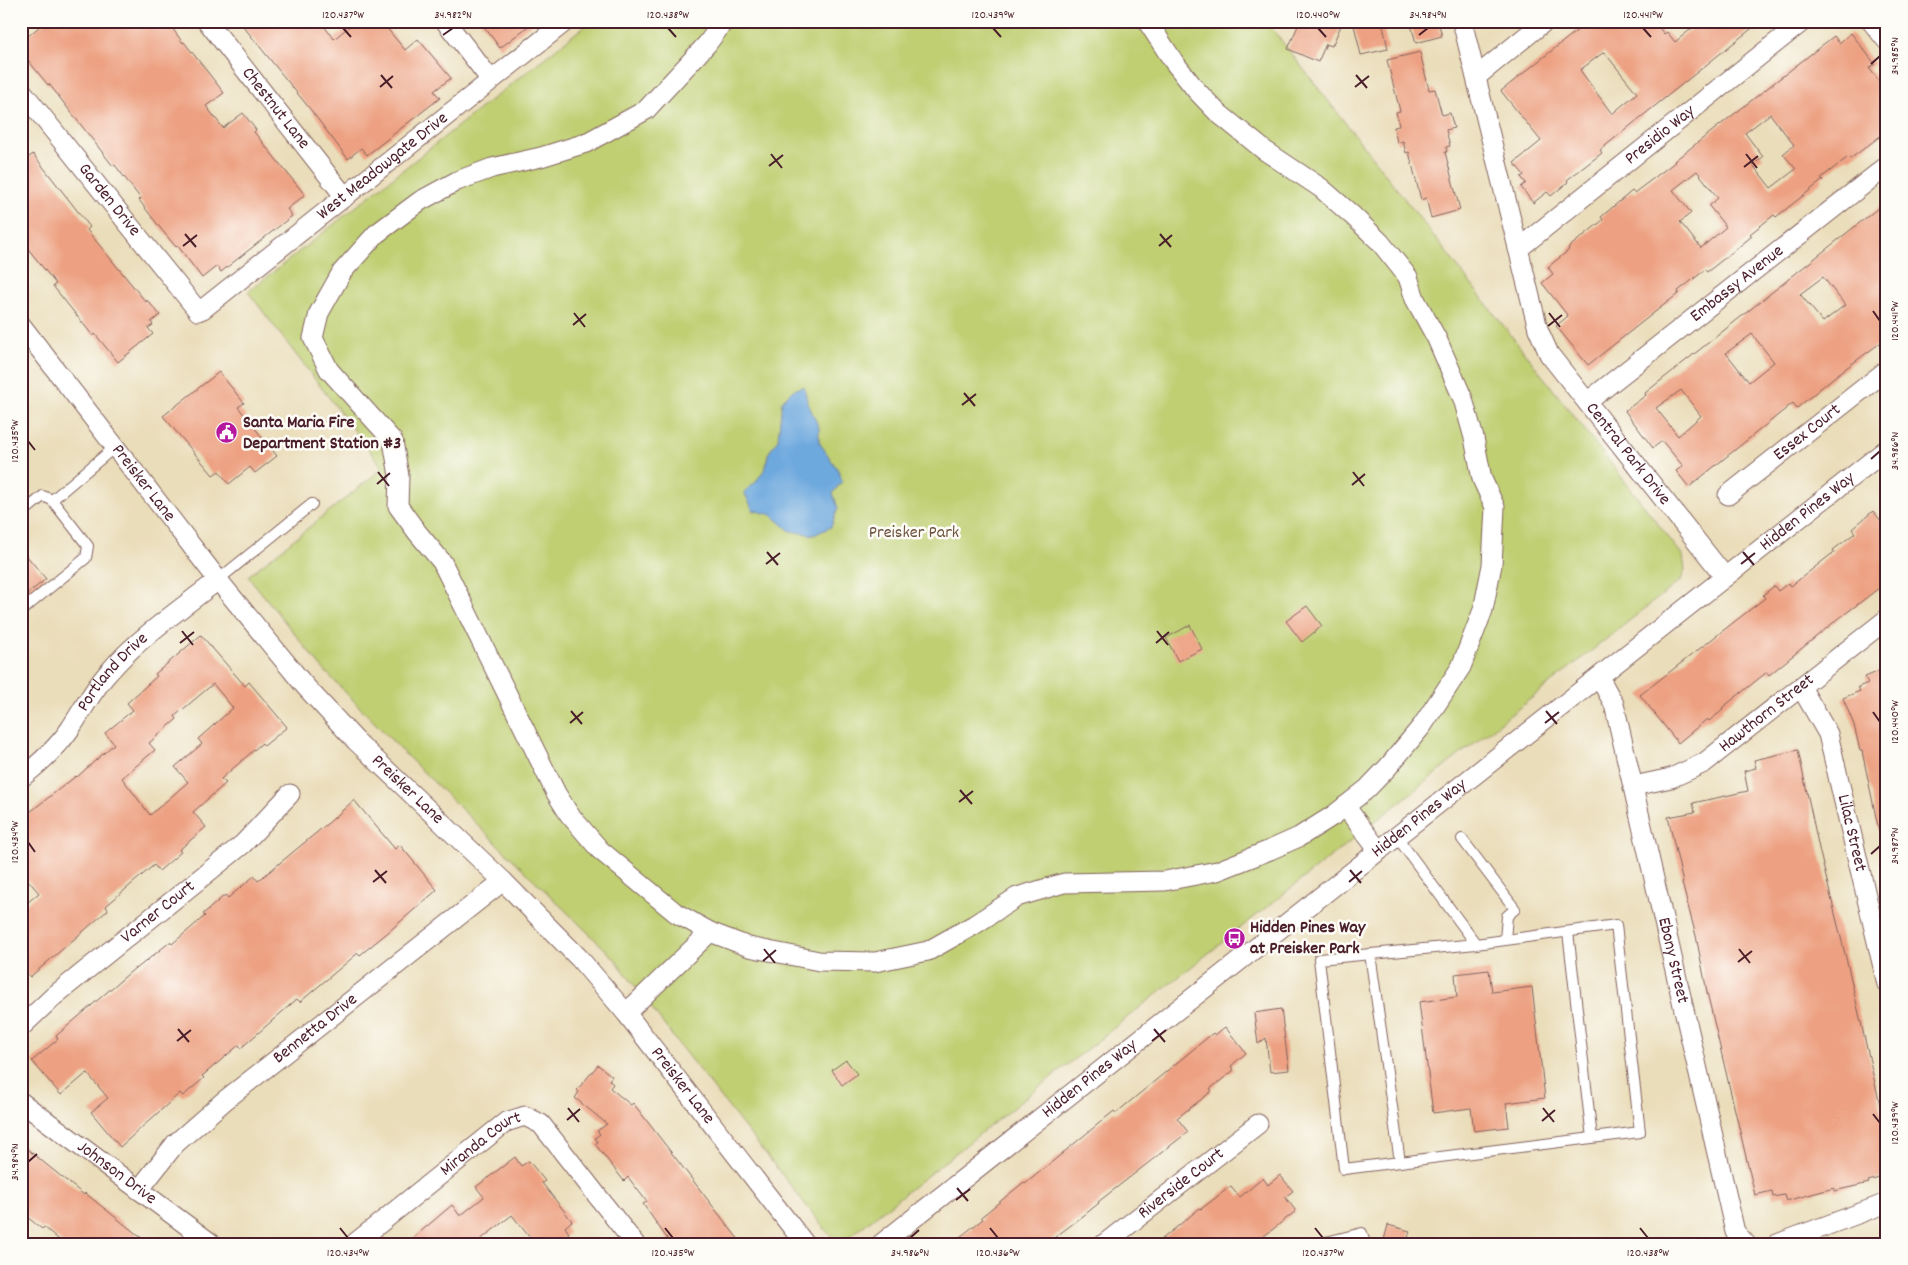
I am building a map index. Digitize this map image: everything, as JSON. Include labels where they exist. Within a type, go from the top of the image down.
[{"type":"street","name":"Chestnut Lane","points":[[206,21],[345,197]]},
{"type":"street","points":[[445,21],[492,80]]},
{"type":"street","name":"West Meadowgate Drive","points":[[198,311],[203,309],[566,21]]},
{"type":"street","points":[[724,21],[707,44],[646,110],[586,143],[541,157],[492,168],[457,181],[420,201],[376,234],[342,272],[319,313],[313,338],[329,370],[393,441],[399,476],[398,506],[442,562],[556,793],[569,814],[600,850],[676,913],[710,932],[749,948],[819,961],[875,962],[928,951],[974,925],[1017,897],[1064,883],[1166,881],[1217,871],[1299,837],[1367,789],[1422,726],[1461,666],[1483,610],[1492,565],[1495,508],[1482,479],[1474,438],[1463,399],[1437,339],[1415,299],[1408,277],[1380,242],[1321,188],[1256,144],[1217,112],[1196,90],[1174,62],[1147,21]]},
{"type":"street","name":"Central Park Drive","points":[[1462,21],[1538,329],[1549,354],[1725,577]]},
{"type":"street","points":[[1476,76],[1545,21]]},
{"type":"street","name":"Presidio Way","points":[[1518,249],[1803,21]]},
{"type":"street","points":[[1872,21],[1887,41]]},
{"type":"street","name":"Garden Drive","points":[[21,90],[198,311]]},
{"type":"street","name":"Embassy Avenue","points":[[1587,402],[1887,166]]},
{"type":"street","name":"Preisker Lane","points":[[21,325],[218,580],[305,686],[356,741],[503,881],[579,958],[626,1013],[805,1244]]},
{"type":"street","name":"Essex Court","points":[[1728,495],[1887,370]]},
{"type":"street","name":"Hidden Pines Way","points":[[881,1244],[1887,449]]},
{"type":"street","name":"Portland Drive","points":[[21,778],[51,752],[70,730],[90,696],[109,671],[132,649],[218,580]]},
{"type":"street","name":"Hawthorn Street","points":[[1634,786],[1671,778],[1704,763],[1887,619]]},
{"type":"street","name":"Ebony Street","points":[[1599,677],[1614,704],[1735,1232],[1746,1244]]},
{"type":"street","name":"Lilac Street","points":[[1802,687],[1828,734],[1887,984]]},
{"type":"street","name":"Varner Court","points":[[21,1027],[54,996],[243,844],[290,794]]},
{"type":"street","points":[[1345,806],[1379,851]]},
{"type":"street","name":"Bennetta Drive","points":[[139,1190],[175,1144],[224,1102],[503,881]]},
{"type":"street","points":[[626,1013],[710,932]]},
{"type":"street","name":"Johnson Drive","points":[[21,1102],[212,1244]]},
{"type":"street","name":"Miranda Court","points":[[354,1244],[506,1122],[525,1116],[541,1124],[635,1244]]},
{"type":"street","name":"Riverside Court","points":[[1104,1244],[1258,1124]]},
{"type":"street","points":[[1777,1244],[1887,1203]]},
{"type":"lane","points":[[52,500],[116,446]]},
{"type":"lane","points":[[21,514],[42,496],[52,500],[88,546],[86,558],[21,611]]},
{"type":"lane","points":[[218,580],[312,504]]},
{"type":"lane","points":[[1397,837],[1476,944]]},
{"type":"lane","points":[[1462,839],[1515,909],[1507,916],[1505,940]]},
{"type":"lane","points":[[1616,925],[1640,1132],[1344,1169],[1319,959],[1505,940],[1616,925]]},
{"type":"lane","points":[[1568,932],[1592,1138]]},
{"type":"lane","points":[[1370,954],[1400,1162]]},
{"type":"lane","points":[[1318,1244],[1362,1233],[1365,1244]]},
{"type":"green space","name":"Preisker Park","points":[[591,21],[1266,21],[1683,556],[1685,570],[1681,580],[848,1238],[836,1240],[828,1233],[676,1041],[614,958],[406,755],[322,668],[248,576],[383,468],[248,292]]},
{"type":"water","points":[[804,386],[807,401],[819,428],[819,442],[838,470],[842,481],[833,493],[838,508],[831,527],[814,535],[790,531],[772,515],[753,510],[744,492],[756,482],[766,467],[768,454],[778,439],[782,401],[793,390]]},
{"type":"building","points":[[46,21],[167,21],[224,93],[206,106],[223,128],[243,113],[256,130],[254,132],[305,195],[287,209],[292,216],[221,272],[217,266],[202,278],[178,246],[176,247],[161,229],[115,165],[113,166],[49,84],[27,59],[21,64],[21,42]]},
{"type":"building","points":[[239,21],[320,21],[334,39],[356,21],[381,21],[405,50],[418,39],[451,78],[434,91],[440,98],[367,155],[361,148],[348,159]]},
{"type":"building","points":[[480,21],[535,21],[500,48]]},
{"type":"building","points":[[1300,21],[1343,21],[1332,46],[1326,44],[1318,62],[1288,49]]},
{"type":"building","points":[[1353,21],[1382,21],[1388,49],[1361,55]]},
{"type":"building","points":[[1410,21],[1438,21],[1442,36],[1416,43]]},
{"type":"building","points":[[1589,21],[1654,21],[1664,34],[1667,32],[1675,42],[1701,21],[1761,21],[1600,150],[1602,153],[1567,180],[1568,182],[1551,196],[1547,192],[1533,203],[1521,187],[1526,183],[1521,177],[1524,175],[1514,163],[1541,141],[1501,91]],"holes":[[[1604,52],[1637,93],[1612,114],[1580,70]]]},
{"type":"building","points":[[1851,33],[1875,64],[1869,68],[1887,91],[1887,131],[1821,178],[1823,180],[1776,217],[1774,215],[1750,234],[1752,236],[1735,250],[1707,272],[1705,270],[1678,291],[1679,293],[1588,365],[1556,326],[1568,316],[1542,283],[1553,274],[1548,267],[1603,220],[1601,217],[1632,191],[1634,193],[1675,162],[1834,36],[1839,43]],"holes":[[[1770,114],[1794,145],[1783,154],[1796,169],[1771,188],[1753,165],[1763,157],[1745,133]],[[1697,171],[1718,198],[1709,206],[1726,227],[1701,248],[1680,222],[1691,213],[1673,190]]]},
{"type":"building","points":[[1420,52],[1429,90],[1435,89],[1442,115],[1450,113],[1454,128],[1446,130],[1450,146],[1446,147],[1447,152],[1445,152],[1460,210],[1431,218],[1426,198],[1421,200],[1409,152],[1406,153],[1403,141],[1397,143],[1394,127],[1399,126],[1396,112],[1400,111],[1387,60]]},
{"type":"building","points":[[33,154],[90,227],[87,230],[146,302],[147,300],[160,315],[151,322],[153,325],[148,328],[153,334],[118,362],[95,334],[93,336],[53,286],[56,284],[21,240],[21,163]]},
{"type":"building","points":[[1887,201],[1887,225],[1879,231],[1887,240],[1887,338],[1834,377],[1797,408],[1793,403],[1689,487],[1676,471],[1683,466],[1662,441],[1653,448],[1625,411],[1646,395],[1645,393]],"holes":[[[1823,277],[1845,305],[1823,322],[1800,294]],[[1752,334],[1774,362],[1749,382],[1726,353]],[[1681,390],[1701,416],[1678,436],[1656,408]]]},
{"type":"building","points":[[219,372],[244,403],[238,407],[277,456],[255,473],[250,467],[229,484],[219,471],[213,475],[163,416]]},
{"type":"building","points":[[1873,511],[1887,528],[1887,582],[1769,675],[1767,672],[1722,708],[1723,710],[1709,721],[1707,719],[1678,743],[1640,695],[1765,598],[1763,595],[1774,586],[1778,591],[1788,583],[1791,586],[1855,533],[1852,529]]},
{"type":"building","points":[[21,549],[46,579],[21,599]]},
{"type":"building","points":[[1307,606],[1322,626],[1302,642],[1286,621]]},
{"type":"building","points":[[1190,625],[1202,649],[1178,661],[1166,638]]},
{"type":"building","points":[[201,635],[245,686],[249,682],[287,727],[264,746],[262,743],[221,779],[226,783],[193,812],[206,827],[179,850],[181,852],[159,871],[154,865],[106,906],[108,910],[30,977],[21,967],[21,908],[39,893],[21,872],[21,819],[77,777],[114,744],[105,733],[133,710],[127,703],[157,676],[155,674]],"holes":[[[213,684],[233,708],[198,739],[202,744],[175,767],[188,782],[150,815],[122,778],[155,750],[149,743],[177,719],[175,716]]]},
{"type":"building","points":[[1887,668],[1887,835],[1880,836],[1862,751],[1860,751],[1854,725],[1843,698],[1860,691],[1858,687],[1868,683],[1865,677]]},
{"type":"building","points":[[1798,750],[1820,853],[1887,1135],[1887,1176],[1868,1181],[1869,1183],[1834,1191],[1834,1188],[1786,1201],[1784,1195],[1773,1197],[1772,1191],[1755,1195],[1668,817],[1695,812],[1693,803],[1748,791],[1744,771],[1756,768],[1754,760]]},
{"type":"building","points":[[354,800],[395,849],[400,845],[437,890],[386,934],[360,955],[358,953],[300,1002],[297,999],[241,1048],[239,1045],[202,1076],[204,1078],[183,1096],[180,1093],[120,1147],[91,1112],[108,1098],[87,1073],[61,1095],[32,1061],[58,1039],[56,1036],[135,968],[170,942],[172,944],[205,916],[203,914],[225,895],[228,898],[254,876],[258,881]]},
{"type":"building","points":[[1489,970],[1492,992],[1532,987],[1545,1098],[1506,1103],[1509,1127],[1474,1131],[1471,1108],[1433,1113],[1419,1002],[1457,997],[1455,974]]},
{"type":"building","points":[[1281,1009],[1289,1070],[1270,1072],[1266,1038],[1258,1044],[1254,1013]]},
{"type":"building","points":[[1225,1027],[1246,1053],[1231,1066],[1234,1070],[1210,1089],[1212,1091],[1177,1118],[1188,1132],[1098,1202],[1083,1216],[1046,1244],[951,1244],[983,1219],[981,1217],[1024,1182],[1025,1184],[1114,1111],[1116,1113],[1213,1033],[1215,1035]]},
{"type":"building","points":[[846,1060],[857,1074],[842,1085],[832,1070]]},
{"type":"building","points":[[598,1065],[612,1076],[609,1080],[613,1084],[610,1088],[631,1105],[633,1103],[742,1244],[671,1244],[643,1204],[647,1202],[628,1177],[624,1181],[595,1144],[598,1142],[595,1138],[600,1134],[597,1131],[607,1124],[575,1098],[579,1092],[577,1090]]},
{"type":"building","points":[[21,1144],[149,1244],[64,1244],[44,1227],[42,1229],[21,1212]]},
{"type":"building","points":[[515,1157],[521,1166],[529,1161],[545,1181],[542,1183],[572,1221],[565,1227],[569,1233],[556,1244],[535,1244],[512,1215],[475,1244],[406,1244],[452,1205],[460,1216],[484,1197],[476,1187]]},
{"type":"building","points":[[1280,1175],[1293,1191],[1285,1197],[1296,1211],[1254,1244],[1156,1244],[1200,1208],[1231,1186],[1240,1197],[1263,1178],[1268,1185]]},
{"type":"building","points":[[1388,1225],[1410,1231],[1406,1244],[1383,1244]]},
{"type":"place","name":"Santa Maria Fire Department Station #3","points":[[227,433]]},
{"type":"place","name":"Hidden Pines Way at Preisker Park","points":[[1234,938]]}]
